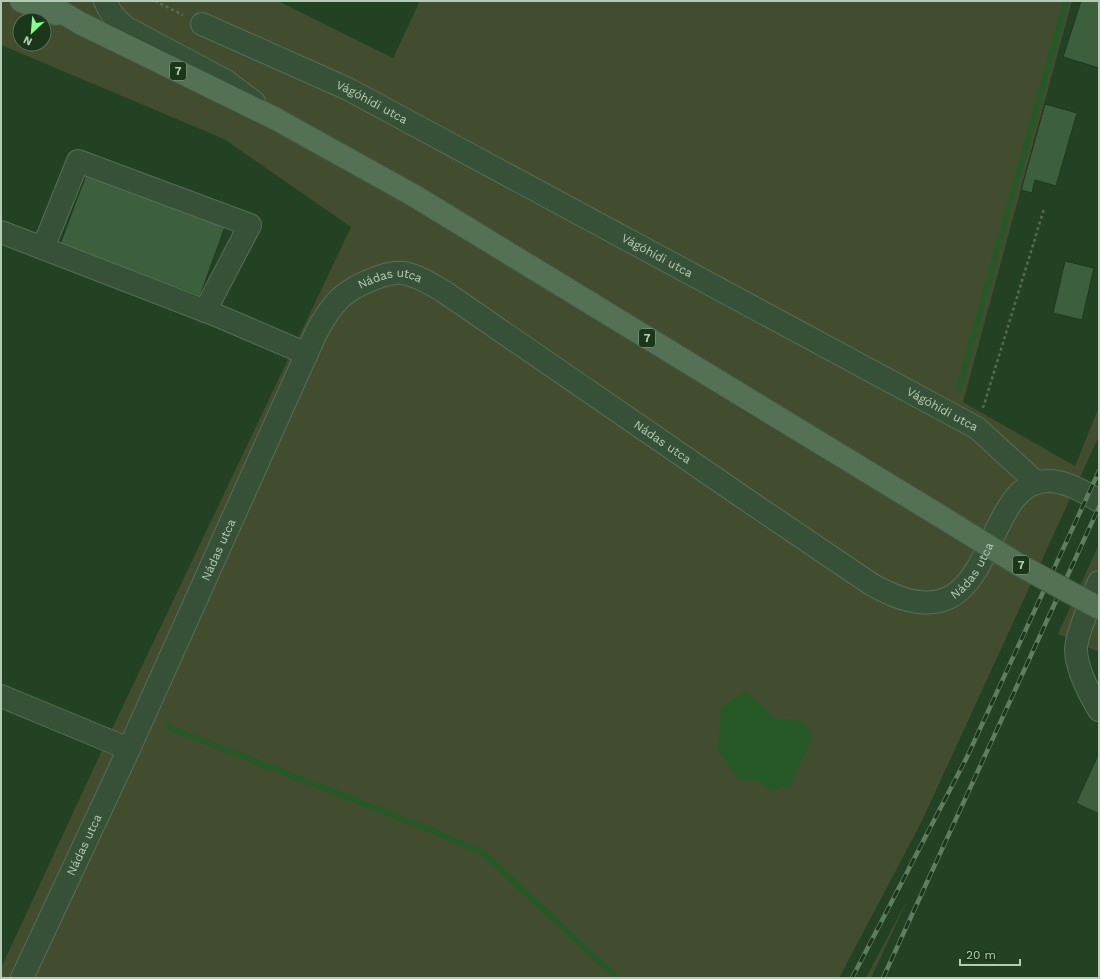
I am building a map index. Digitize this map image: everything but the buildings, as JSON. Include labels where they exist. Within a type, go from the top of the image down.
[{"type":"main road","name":"7","points":[[21,1],[80,22]]},
{"type":"main road","name":"7","points":[[44,1],[80,22],[276,119],[413,195],[1021,566],[1099,608]]},
{"type":"street","points":[[104,1],[112,14],[125,27],[226,81],[276,119]]},
{"type":"street","name":"Vágóhídi utca","points":[[202,24],[348,89],[977,428],[1037,483]]},
{"type":"street","points":[[43,248],[78,161],[250,225],[205,311]]},
{"type":"street","points":[[1,232],[205,311],[307,354]]},
{"type":"street","name":"Nádas utca","points":[[22,978],[129,749],[307,354],[333,304],[353,287],[382,275],[403,273],[415,276],[443,291],[871,584],[896,597],[926,603],[945,599],[958,592],[965,586],[977,568],[1014,499],[1027,487],[1037,483]]},
{"type":"street","points":[[1037,483],[1048,481],[1060,482],[1088,494],[1099,501]]},
{"type":"street","points":[[1099,582],[1079,635],[1076,649],[1084,680],[1099,710]]},
{"type":"street","points":[[1,696],[129,749]]},
{"type":"path","points":[[154,1],[202,24]]},
{"type":"path","points":[[977,428],[1044,209]]},
{"type":"shaded area","points":[[1,1],[278,1],[393,58],[420,1],[1072,1],[963,402],[1075,466],[1099,407],[1099,436],[921,823],[839,978],[1,978],[1,968],[111,731],[351,227],[224,139],[18,52],[52,52],[52,12],[12,12],[12,50],[1,45]]},
{"type":"shaded area","points":[[1099,544],[1099,652],[1058,634]]},
{"type":"shaded area","points":[[745,691],[778,720],[791,719],[804,722],[812,734],[808,747],[791,785],[770,791],[759,781],[739,780],[718,750],[721,708]]},
{"type":"shaded area","points":[[910,895],[871,978],[866,978]]},
{"type":"waterway","points":[[959,388],[1066,1]]},
{"type":"waterway","points":[[168,727],[423,827],[483,853],[617,978]]},
{"type":"railway","points":[[852,978],[967,757],[1099,471]]},
{"type":"railway","points":[[883,978],[1099,507]]}]
